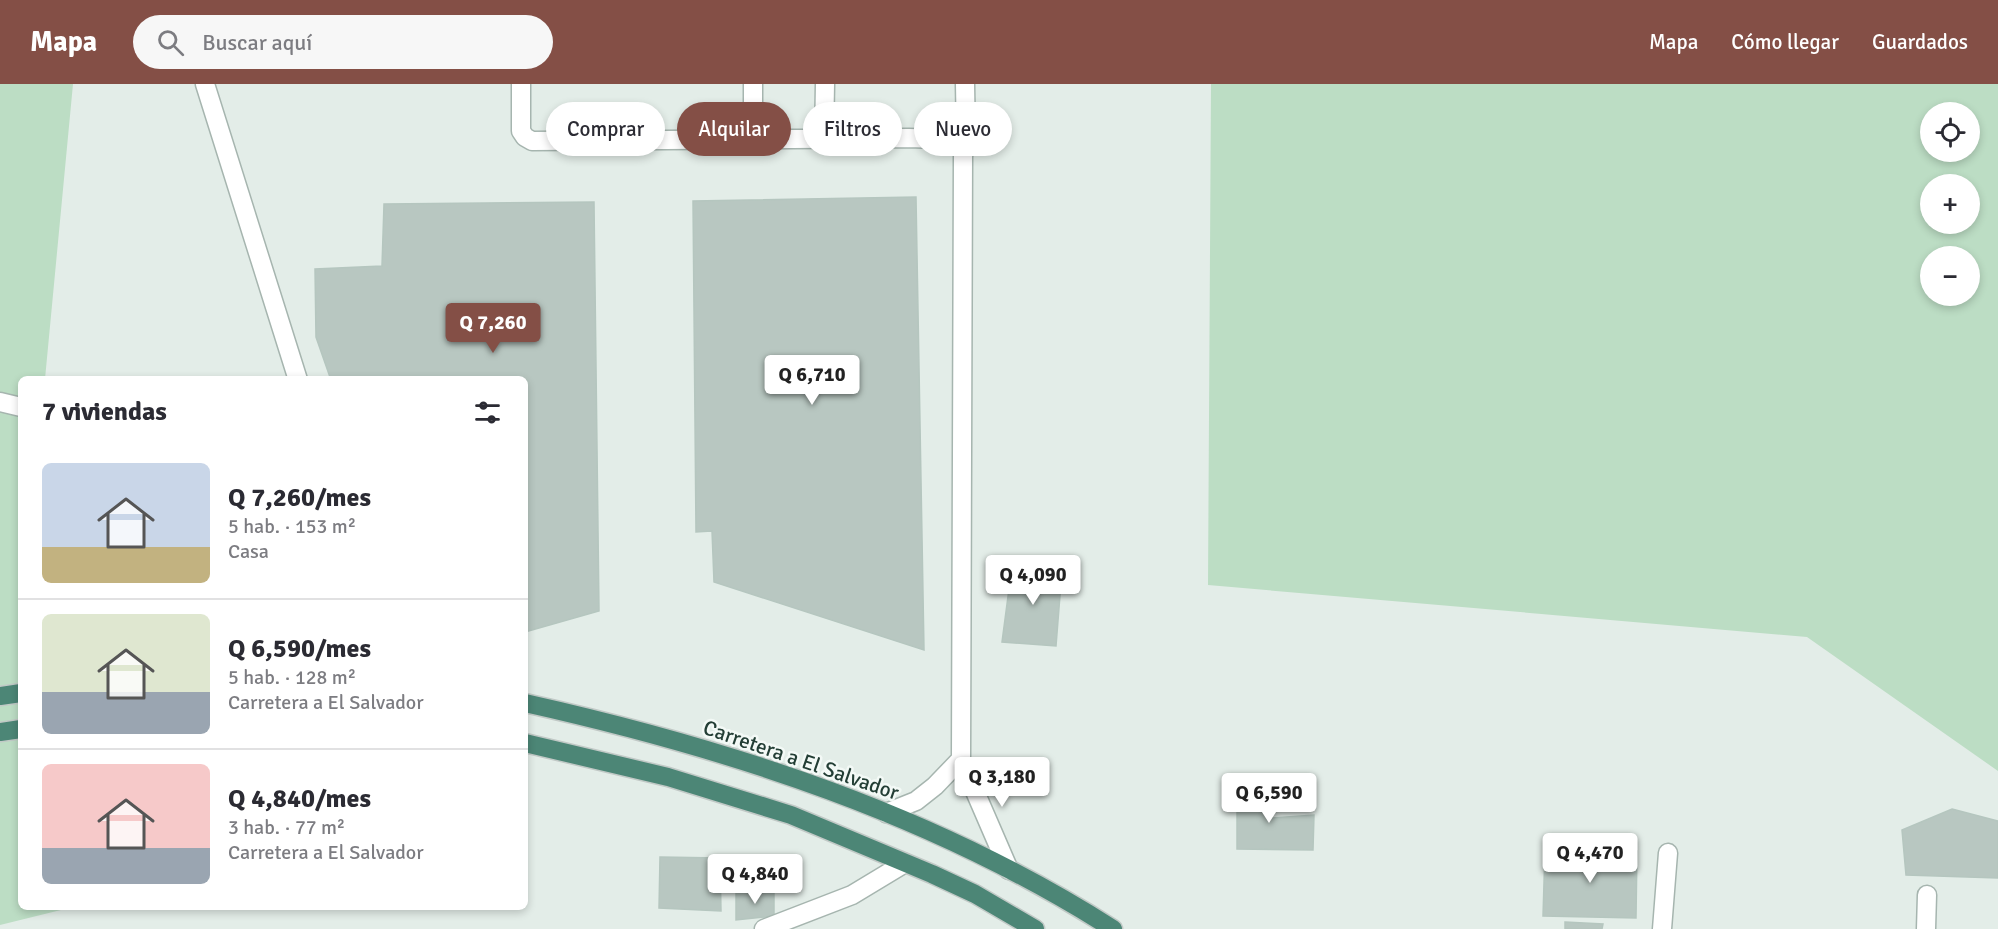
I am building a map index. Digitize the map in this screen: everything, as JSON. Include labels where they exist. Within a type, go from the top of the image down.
[{"type":"highway","points":[[0,696],[18,693]]},
{"type":"highway","name":"Carretera a El Salvador","points":[[528,704],[604,720],[696,746],[822,787],[967,848],[1113,929]]},
{"type":"highway","points":[[0,732],[18,729]]},
{"type":"highway","points":[[528,744],[606,761],[728,794],[792,815],[975,894],[1035,929]]},
{"type":"street","points":[[206,84],[297,376]]},
{"type":"street","points":[[521,84],[521,131],[532,141],[677,141]]},
{"type":"street","points":[[753,84],[753,102]]},
{"type":"street","points":[[825,84],[825,102]]},
{"type":"street","points":[[965,84],[965,102]]},
{"type":"street","points":[[963,156],[962,759],[1009,870]]},
{"type":"street","points":[[0,402],[18,406]]},
{"type":"street","points":[[886,813],[916,801],[962,759]]},
{"type":"street","points":[[1662,929],[1668,853]]},
{"type":"street","points":[[764,929],[852,895],[905,863]]},
{"type":"street","points":[[1926,929],[1927,895]]},
{"type":"green space","points":[[0,84],[73,84],[45,376],[18,376],[18,910],[61,910],[0,925]]},
{"type":"green space","points":[[1211,84],[1998,84],[1998,771],[1807,637],[1208,585]]},
{"type":"building","points":[[916,197],[924,650],[714,582],[712,531],[696,532],[693,201]]},
{"type":"building","points":[[594,202],[599,611],[528,631],[528,376],[330,376],[316,337],[315,269],[382,266],[384,204]]},
{"type":"building","points":[[1012,566],[1062,570],[1056,646],[1002,642]]},
{"type":"building","points":[[1237,785],[1270,788],[1272,818],[1314,815],[1313,850],[1237,849]]},
{"type":"building","points":[[1952,809],[1998,821],[1998,878],[1906,875],[1902,830]]},
{"type":"building","points":[[1545,850],[1637,851],[1636,918],[1543,916]]},
{"type":"building","points":[[660,857],[720,858],[721,911],[659,908]]},
{"type":"building","points":[[736,892],[774,892],[774,916],[736,920]]},
{"type":"building","points":[[1565,922],[1603,924],[1602,929],[1565,929]]}]
